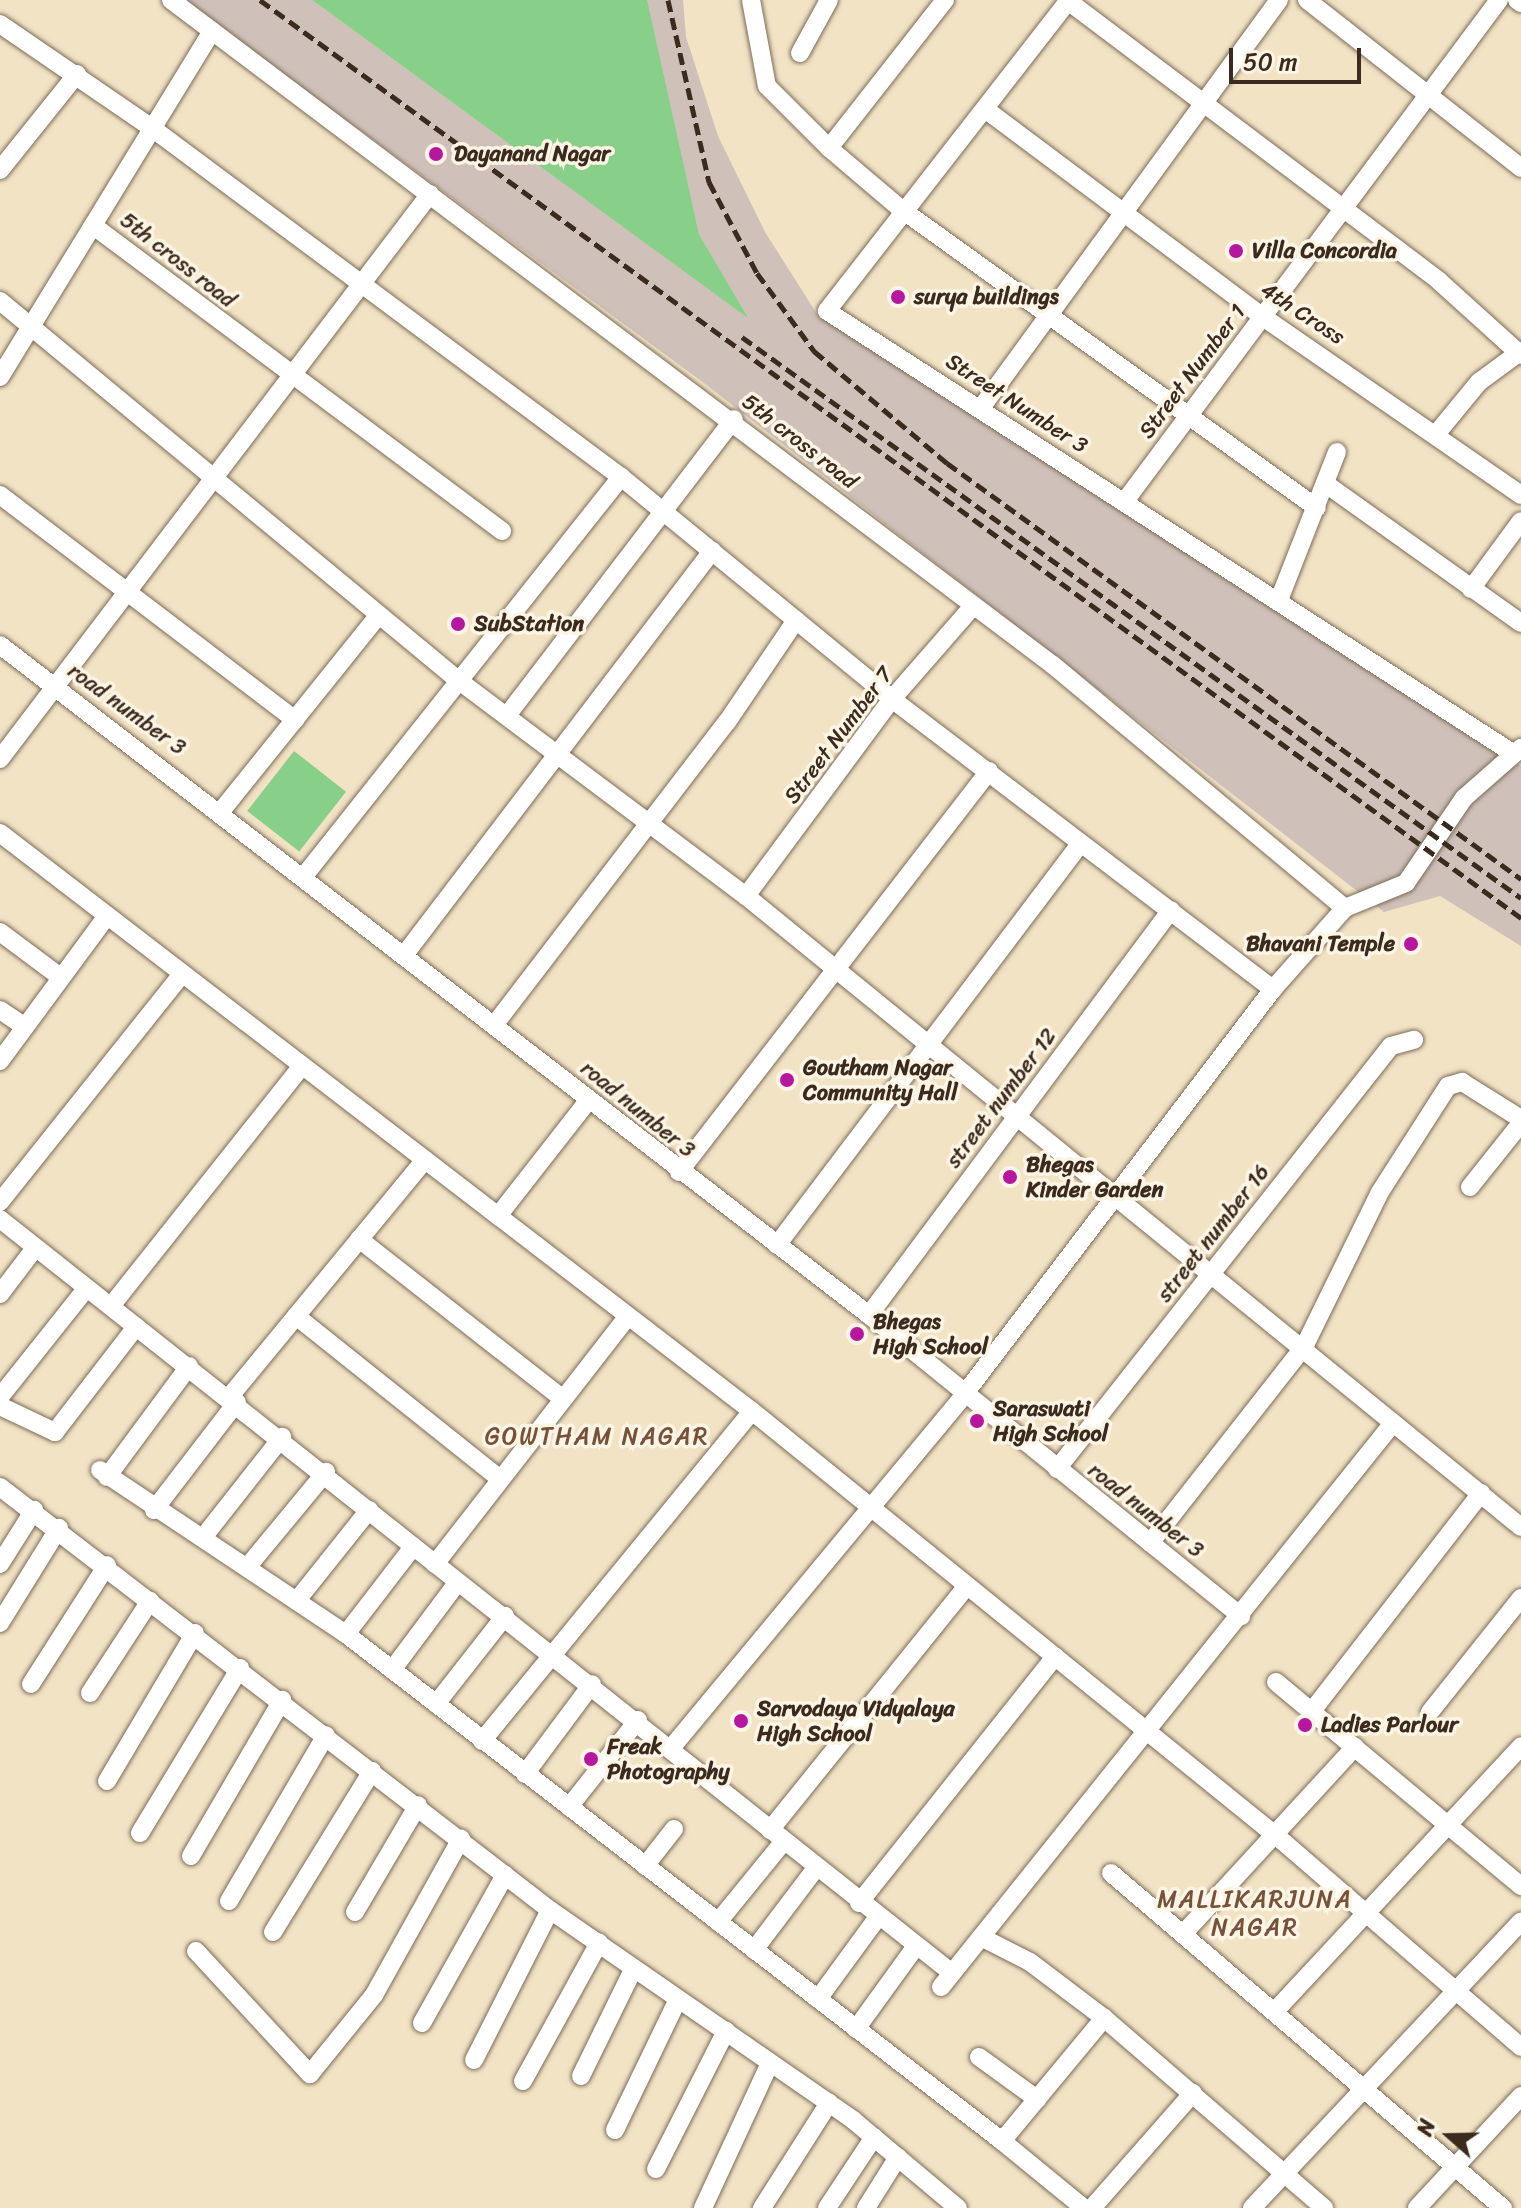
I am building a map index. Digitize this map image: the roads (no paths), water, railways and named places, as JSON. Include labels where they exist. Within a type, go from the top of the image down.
[{"type":"street","name":"5th cross road","points":[[171,0],[734,419],[973,606],[1345,908]]},
{"type":"street","points":[[751,0],[767,86],[829,148],[901,209],[1317,508]]},
{"type":"street","points":[[800,53],[829,0]]},
{"type":"street","points":[[829,148],[945,0]]},
{"type":"street","points":[[981,408],[1279,0]]},
{"type":"street","points":[[1307,0],[1424,97],[1521,168]]},
{"type":"street","name":"Street Number 1","points":[[1125,501],[1499,0]]},
{"type":"street","points":[[1069,1],[1341,208],[1520,353],[1479,382],[1437,433]]},
{"type":"street","name":"Street Number 3","points":[[1069,1],[985,109],[901,209],[827,311],[1516,750]]},
{"type":"street","points":[[0,24],[156,131],[358,285],[621,477],[892,699],[1273,989]]},
{"type":"street","name":"5th cross road","points":[[0,377],[32,333],[156,131],[212,31]]},
{"type":"street","points":[[0,170],[77,74]]},
{"type":"street","name":"4th Cross","points":[[985,109],[1124,216],[1263,317],[1437,433],[1521,495]]},
{"type":"street","points":[[0,759],[430,194]]},
{"type":"street","name":"5th cross road","points":[[95,227],[291,377],[502,531]]},
{"type":"street","points":[[0,301],[32,333],[458,680],[560,751],[746,896],[1305,1345],[1393,1423],[1521,1527]]},
{"type":"street","points":[[509,713],[734,419]]},
{"type":"street","points":[[1279,600],[1337,452]]},
{"type":"street","points":[[304,876],[621,477]]},
{"type":"street","points":[[1326,484],[1521,623]]},
{"type":"street","points":[[0,495],[295,720]]},
{"type":"street","points":[[1471,589],[1521,521]]},
{"type":"street","points":[[405,954],[712,551]]},
{"type":"street","name":"Street Number 7","points":[[746,896],[892,699],[973,606]]},
{"type":"street","points":[[222,810],[379,615]]},
{"type":"street","points":[[495,1024],[652,823],[796,620]]},
{"type":"street","name":"road number 3","points":[[0,645],[222,810],[588,1101],[869,1315],[963,1396],[1241,1616]]},
{"type":"street","points":[[672,1747],[963,1396],[1273,989],[1345,908],[1406,883],[1464,798],[1516,750]]},
{"type":"street","points":[[679,1172],[989,771]]},
{"type":"street","points":[[0,833],[752,1411],[1274,1834],[1521,2047]]},
{"type":"street","points":[[777,1245],[1080,844]]},
{"type":"street","name":"street number 12","points":[[869,1315],[1171,910]]},
{"type":"street","points":[[0,1061],[59,976],[107,916]]},
{"type":"street","points":[[0,932],[59,976]]},
{"type":"street","points":[[0,1202],[181,975]]},
{"type":"street","points":[[0,1010],[25,1027]]},
{"type":"street","name":"street number 16","points":[[1057,1469],[1391,1046],[1414,1040]]},
{"type":"street","points":[[111,1306],[302,1066]]},
{"type":"street","points":[[1150,1543],[1305,1345],[1380,1192],[1448,1086],[1462,1082],[1521,1121],[1470,1187]]},
{"type":"street","points":[[498,1216],[588,1101]]},
{"type":"street","points":[[154,1510],[296,1316],[425,1160]]},
{"type":"street","points":[[0,1219],[86,1289],[234,1398],[457,1583],[505,1616],[672,1747],[816,1868],[916,1946],[946,1980],[1393,1423]]},
{"type":"street","points":[[359,1239],[562,1398]]},
{"type":"street","points":[[0,1294],[35,1248]]},
{"type":"street","points":[[0,1397],[86,1289]]},
{"type":"street","points":[[296,1316],[499,1478]]},
{"type":"street","points":[[435,1564],[628,1316]]},
{"type":"street","points":[[0,1406],[55,1432],[136,1327]]},
{"type":"street","points":[[189,1366],[104,1474],[154,1510],[205,1535],[346,1634],[1002,2141],[1084,2208]]},
{"type":"street","points":[[482,1741],[752,1411]]},
{"type":"street","points":[[205,1535],[282,1437]]},
{"type":"street","points":[[249,1565],[326,1472]]},
{"type":"street","points":[[1312,1711],[1481,1493]]},
{"type":"street","points":[[2,1494],[34,1510],[59,1528],[550,1910],[874,2137],[898,2157],[936,2201],[958,2208]]},
{"type":"street","points":[[0,1564],[34,1510]]},
{"type":"street","points":[[298,1599],[369,1510]]},
{"type":"street","points":[[0,1623],[59,1528]]},
{"type":"street","points":[[346,1634],[413,1547]]},
{"type":"street","points":[[31,1684],[107,1565]]},
{"type":"street","points":[[392,1670],[457,1583]]},
{"type":"street","points":[[718,1922],[777,1836],[967,1586]]},
{"type":"street","points":[[1430,1712],[1521,1598]]},
{"type":"street","points":[[90,1693],[150,1601]]},
{"type":"street","points":[[436,1704],[505,1616]]},
{"type":"street","points":[[107,1781],[195,1633]]},
{"type":"street","points":[[859,1903],[1055,1657]]},
{"type":"street","points":[[140,1833],[240,1668]]},
{"type":"street","points":[[1276,1682],[1521,1886]]},
{"type":"street","points":[[525,1774],[592,1684]]},
{"type":"street","points":[[191,1856],[282,1700]]},
{"type":"street","points":[[569,1807],[638,1720]]},
{"type":"street","points":[[229,1901],[326,1735]]},
{"type":"street","points":[[1276,2010],[1521,1746]]},
{"type":"street","points":[[1183,1934],[1355,1747]]},
{"type":"street","points":[[273,1932],[372,1771]]},
{"type":"street","points":[[355,1912],[418,1805]]},
{"type":"street","points":[[645,1866],[674,1829]]},
{"type":"street","points":[[196,1951],[310,2074],[374,1995],[461,1839]]},
{"type":"street","points":[[754,1950],[816,1868]]},
{"type":"street","points":[[1111,1873],[1276,2010],[1503,2208]]},
{"type":"street","points":[[422,2023],[505,1875]]},
{"type":"street","points":[[474,2060],[550,1910]]},
{"type":"street","points":[[818,1999],[878,1917]]},
{"type":"street","points":[[1252,2208],[1521,1922]]},
{"type":"street","points":[[981,1937],[1030,1962],[1104,2018],[1324,2208]]},
{"type":"street","points":[[523,2081],[599,1943]]},
{"type":"street","points":[[856,2029],[916,1946]]},
{"type":"street","points":[[581,2076],[634,1968]]},
{"type":"street","points":[[615,2130],[678,1999]]},
{"type":"street","points":[[1002,2141],[1104,2018]]},
{"type":"street","points":[[656,2169],[726,2031]]},
{"type":"street","points":[[979,2057],[1037,2099]]},
{"type":"street","points":[[703,2208],[770,2063]]},
{"type":"street","points":[[1092,2208],[1193,2093]]},
{"type":"street","points":[[1417,2208],[1521,2096]]},
{"type":"street","points":[[762,2208],[829,2103]]},
{"type":"street","points":[[827,2208],[874,2137]]},
{"type":"street","points":[[866,2208],[898,2157]]},
{"type":"railway","points":[[260,0],[1521,918]]},
{"type":"railway","points":[[668,0],[709,182],[757,273],[814,351],[947,463],[1521,879]]},
{"type":"railway","points":[[742,337],[1521,898]]},
{"type":"place","name":"Dayanand Nagar","points":[[436,154]]},
{"type":"place","name":"Villa Concordia","points":[[1236,251]]},
{"type":"place","name":"surya buildings","points":[[898,297]]},
{"type":"place","name":"SubStation","points":[[458,624]]},
{"type":"place","name":"Bhavani Temple","points":[[1411,944]]},
{"type":"place","name":"Goutham Nagar Community Hall","points":[[787,1080]]},
{"type":"place","name":"Bhegas Kinder Garden","points":[[1010,1177]]},
{"type":"place","name":"Bhegas High School","points":[[857,1334]]},
{"type":"place","name":"Saraswati High School","points":[[977,1421]]},
{"type":"place","name":"Sarvodaya Vidyalaya High School","points":[[741,1721]]},
{"type":"place","name":"Ladies Parlour","points":[[1305,1725]]},
{"type":"place","name":"Freak Photography","points":[[591,1759]]},
{"type":"district","name":"GOWTHAM NAGAR","points":[[597,1437]]},
{"type":"district","name":"MALLIKARJUNA NAGAR","points":[[1255,1914]]}]
